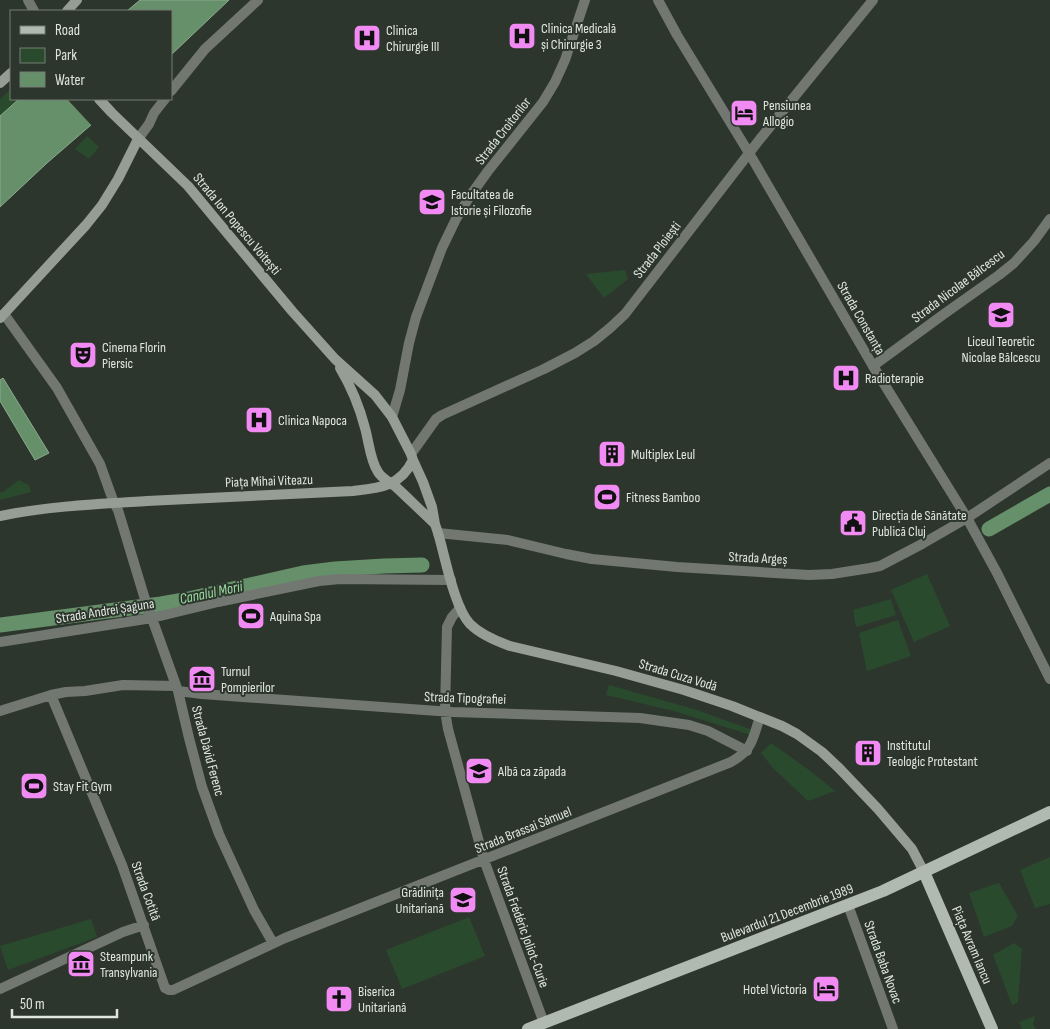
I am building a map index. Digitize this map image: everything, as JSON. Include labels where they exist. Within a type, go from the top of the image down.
[{"type":"main road","points":[[68,10],[77,0]]},
{"type":"main road","points":[[0,83],[10,74]]},
{"type":"main road","name":"Strada Ion Popescu Voitești","points":[[100,100],[188,186],[292,311],[335,359],[375,395],[392,417],[412,457]]},
{"type":"main road","points":[[2,316],[102,205],[118,179],[138,139]]},
{"type":"main road","name":"Strada Ion Popescu Voitești","points":[[335,359],[353,391],[378,473],[392,483]]},
{"type":"main road","name":"Piața Mihai Viteazu","points":[[0,516],[40,509],[114,503],[369,490],[392,483],[401,478],[412,457]]},
{"type":"main road","name":"Strada Cuza Vodă","points":[[412,457],[432,507],[460,608],[469,623],[499,642],[676,688],[732,706],[797,734],[822,752],[878,809],[912,849],[924,872]]},
{"type":"main road","points":[[392,483],[437,529]]},
{"type":"main road","name":"Bulevardul 21 Decembrie 1989","points":[[528,1029],[898,885],[1050,812]]},
{"type":"main road","name":"Piața Avram Iancu","points":[[924,872],[992,1029]]},
{"type":"street","points":[[172,90],[205,49],[258,0]]},
{"type":"street","name":"Strada Croitorilor","points":[[392,417],[416,317],[442,248],[470,196],[543,102],[556,82],[585,0]]},
{"type":"street","name":"Strada Constanța","points":[[658,0],[677,35],[750,153],[873,366],[967,518],[1050,679]]},
{"type":"street","name":"Strada Ploiești","points":[[412,457],[436,419],[544,369],[594,341],[625,314],[750,153],[873,0]]},
{"type":"street","points":[[138,139],[164,100]]},
{"type":"street","name":"Strada Nicolae Bălcescu","points":[[873,366],[1014,263],[1034,241],[1050,219]]},
{"type":"street","points":[[2,316],[57,388],[100,464],[114,503]]},
{"type":"street","name":"Strada Argeș","points":[[437,529],[508,540],[592,559],[677,567],[832,574],[880,566],[967,518],[1050,463]]},
{"type":"street","name":"Strada Dávid Ferenc","points":[[114,503],[118,510],[144,596],[177,688],[202,786],[219,834],[254,910],[273,943]]},
{"type":"street","name":"Strada Andrei Șaguna","points":[[0,642],[152,616],[319,581],[340,579],[451,580]]},
{"type":"street","name":"Strada Frédéric Joliot-Curie","points":[[460,608],[452,617],[447,627],[445,711],[448,729],[484,860],[544,1023]]},
{"type":"street","name":"Strada Tipografiei","points":[[0,711],[52,695],[123,685],[177,688],[202,694],[445,711],[640,718],[690,725],[708,731],[746,751]]},
{"type":"street","name":"Strada Cotită","points":[[52,695],[122,865],[165,988],[173,990],[273,943]]},
{"type":"street","points":[[746,751],[751,745],[760,717]]},
{"type":"street","name":"Strada Brassai Sámuel","points":[[273,943],[731,762],[746,751]]},
{"type":"street","name":"Strada Baba Novac","points":[[848,905],[892,1029]]},
{"type":"street","points":[[0,989],[123,932],[144,925]]},
{"type":"green space","points":[[10,90],[10,100],[18,100],[0,116],[0,99]]},
{"type":"green space","points":[[87,136],[99,147],[89,159],[75,149]]},
{"type":"green space","points":[[625,270],[628,279],[604,298],[586,274]]},
{"type":"green space","points":[[19,480],[29,485],[31,492],[0,500],[0,492],[3,492]]},
{"type":"green space","points":[[927,574],[950,626],[914,642],[891,590]]},
{"type":"green space","points":[[891,599],[896,615],[856,627],[853,610]]},
{"type":"green space","points":[[898,620],[911,656],[867,671],[859,633]]},
{"type":"green space","points":[[609,685],[697,710],[755,731],[754,736],[674,711],[606,695]]},
{"type":"green space","points":[[771,743],[835,791],[808,801],[773,768],[761,753]]},
{"type":"green space","points":[[1050,857],[1050,904],[1035,908],[1020,870]]},
{"type":"green space","points":[[999,883],[1018,916],[1012,926],[984,937],[969,893]]},
{"type":"green space","points":[[469,917],[485,956],[402,989],[386,950]]},
{"type":"green space","points":[[91,919],[97,937],[8,970],[0,946]]},
{"type":"green space","points":[[1014,943],[1022,949],[1018,1002],[1012,1005],[993,955]]},
{"type":"green space","points":[[1035,1016],[1033,1024],[1036,1029],[1022,1029],[1019,1022]]},
{"type":"water","points":[[140,0],[229,0],[172,54],[172,10],[128,10]]},
{"type":"water","points":[[18,100],[120,100],[47,163],[0,207],[0,116]]},
{"type":"water","points":[[3,378],[49,453],[35,460],[0,401],[0,380]]},
{"type":"pier","points":[[68,100],[122,100],[93,127]]},
{"type":"waterway","name":"Canalul Morii","points":[[989,529],[1050,494]]},
{"type":"waterway","name":"Canalul Morii","points":[[0,625],[161,604],[303,573],[335,569],[422,565]]},
{"type":"place","name":"Clinica Medicală și Chirurgie 3","points":[[522,36]]},
{"type":"place","name":"Clinica Chirurgie III","points":[[367,38]]},
{"type":"place","name":"Pensiunea Allogio","points":[[744,113]]},
{"type":"place","name":"Facultatea de Istorie și Filozofie","points":[[432,202]]},
{"type":"place","name":"Liceul Teoretic Nicolae Bălcescu","points":[[1001,315]]},
{"type":"place","name":"Cinema Florin Piersic","points":[[83,355]]},
{"type":"place","name":"Radioterapie","points":[[846,378]]},
{"type":"place","name":"Clinica Napoca","points":[[259,420]]},
{"type":"place","name":"Multiplex Leul","points":[[612,454]]},
{"type":"place","name":"Fitness Bamboo","points":[[607,497]]},
{"type":"place","name":"Direcția de Sănătate Publică Cluj","points":[[853,523]]},
{"type":"place","name":"Aquina Spa","points":[[251,616]]},
{"type":"place","name":"Turnul Pompierilor","points":[[202,679]]},
{"type":"place","name":"Institutul Teologic Protestant","points":[[868,753]]},
{"type":"place","name":"Albă ca zăpada","points":[[479,771]]},
{"type":"place","name":"Stay Fit Gym","points":[[34,786]]},
{"type":"place","name":"Grădinița Unitariană","points":[[463,900]]},
{"type":"place","name":"Steampunk Transylvania","points":[[81,964]]},
{"type":"place","name":"Hotel Victoria","points":[[826,989]]},
{"type":"place","name":"Biserica Unitariană","points":[[339,999]]}]
